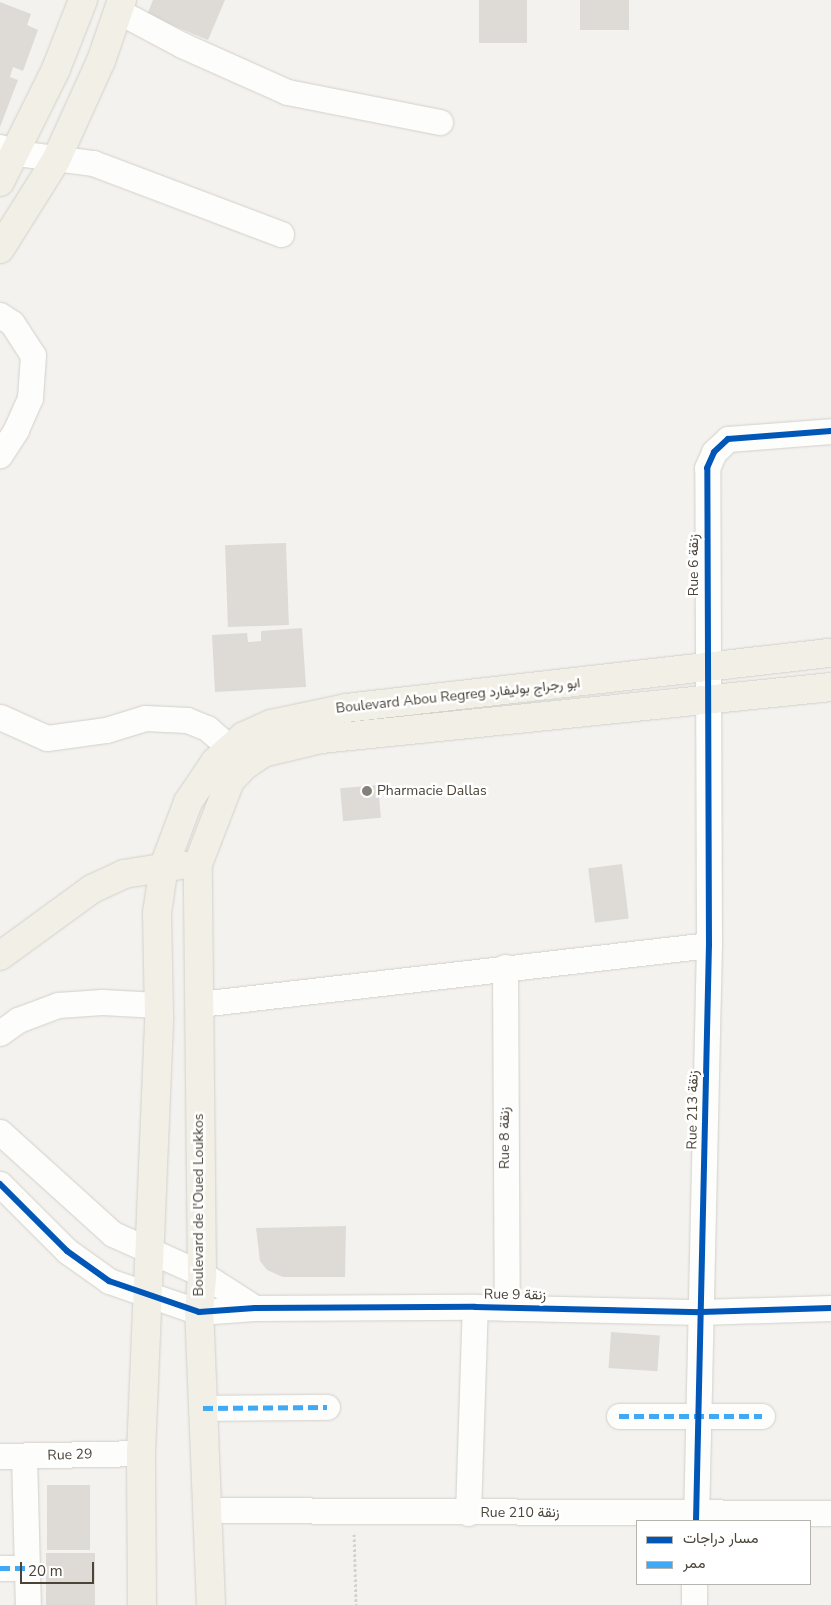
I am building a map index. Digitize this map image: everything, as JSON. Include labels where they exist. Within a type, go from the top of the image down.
[{"type":"main road","points":[[0,182],[8,150],[56,69],[83,0]]},
{"type":"main road","points":[[0,249],[56,160],[101,61],[120,6]]},
{"type":"main road","name":"Boulevard Abou Regreg ابو رجراج بوليفارد","points":[[164,866],[188,802],[214,762],[244,736],[271,724],[346,708],[707,669],[831,653]]},
{"type":"main road","name":"Boulevard Abou Regreg ابو رجراج بوليفارد","points":[[198,864],[230,781],[244,766],[263,753],[321,739],[831,687]]},
{"type":"main road","points":[[0,956],[92,889],[124,874],[164,866],[198,864]]},
{"type":"main road","name":"Boulevard de l'Oued Loukkos","points":[[198,864],[202,1274],[199,1312],[211,1605]]},
{"type":"main road","points":[[142,1605],[141,1453],[158,1005],[157,914],[164,866]]},
{"type":"street","points":[[120,6],[182,45],[287,92],[440,122]]},
{"type":"street","points":[[8,150],[56,160],[93,163],[281,234]]},
{"type":"street","points":[[0,315],[12,323],[33,355],[30,398],[16,430],[0,454]]},
{"type":"street","name":"Rue 6 زنقة","points":[[708,700],[707,468],[714,452],[728,439],[831,430]]},
{"type":"street","name":"Rue 213 زنقة","points":[[696,1517],[709,945],[708,700]]},
{"type":"street","points":[[0,717],[47,738],[106,730],[145,718],[187,720],[207,728],[230,748]]},
{"type":"street","points":[[200,1004],[506,967],[709,945]]},
{"type":"street","name":"Rue 8 زنقة","points":[[506,967],[507,1308]]},
{"type":"street","points":[[0,1033],[18,1020],[58,1005],[102,1002],[158,1005]]},
{"type":"street","points":[[0,1132],[113,1234],[202,1274],[255,1308]]},
{"type":"street","points":[[1,1187],[66,1251],[110,1281],[147,1297],[199,1312]]},
{"type":"street","points":[[468,1513],[475,1307]]},
{"type":"street","name":"Rue 9 زنقة","points":[[199,1312],[255,1308],[475,1307],[701,1312],[831,1308]]},
{"type":"street","points":[[203,1408],[327,1407]]},
{"type":"street","points":[[619,1416],[762,1416]]},
{"type":"street","name":"Rue 29","points":[[12,1456],[141,1453]]},
{"type":"street","points":[[12,1456],[27,1568],[28,1605]]},
{"type":"street","name":"Rue 210 زنقة","points":[[208,1510],[696,1517],[831,1513]]},
{"type":"street","points":[[0,1568],[27,1568]]},
{"type":"street","points":[[694,1585],[694,1605]]},
{"type":"path","points":[[354,1513],[356,1605]]},
{"type":"building","points":[[153,0],[225,0],[208,40],[147,15]]},
{"type":"building","points":[[479,0],[527,0],[527,43],[479,43]]},
{"type":"building","points":[[580,0],[629,0],[629,30],[580,30]]},
{"type":"building","points":[[0,2],[31,14],[27,25],[38,30],[23,71],[13,67],[10,77],[18,80],[0,127]]},
{"type":"building","points":[[286,543],[289,625],[228,627],[225,545]]},
{"type":"building","points":[[302,628],[306,687],[215,692],[212,635],[247,633],[248,642],[261,641],[261,631]]},
{"type":"building","points":[[378,785],[381,818],[343,821],[340,788]]},
{"type":"building","points":[[622,864],[629,919],[595,923],[588,868]]},
{"type":"building","points":[[346,1226],[345,1277],[283,1277],[267,1270],[260,1261],[256,1228]]},
{"type":"building","points":[[611,1332],[660,1335],[657,1371],[608,1368]]},
{"type":"building","points":[[47,1485],[90,1485],[90,1550],[47,1550]]},
{"type":"building","points":[[46,1553],[95,1553],[95,1605],[46,1605]]},
{"type":"marked path","points":[[203,1408],[327,1407]]},
{"type":"marked path","points":[[619,1416],[762,1416]]},
{"type":"marked path","points":[[0,1568],[27,1568]]},
{"type":"cycle path","points":[[696,1520],[709,945],[707,468],[714,452],[728,439],[831,431]]},
{"type":"cycle path","points":[[0,1184],[67,1251],[109,1281],[199,1312],[255,1308],[475,1307],[701,1312],[831,1308]]},
{"type":"place","name":"Pharmacie Dallas","points":[[367,791]]}]
